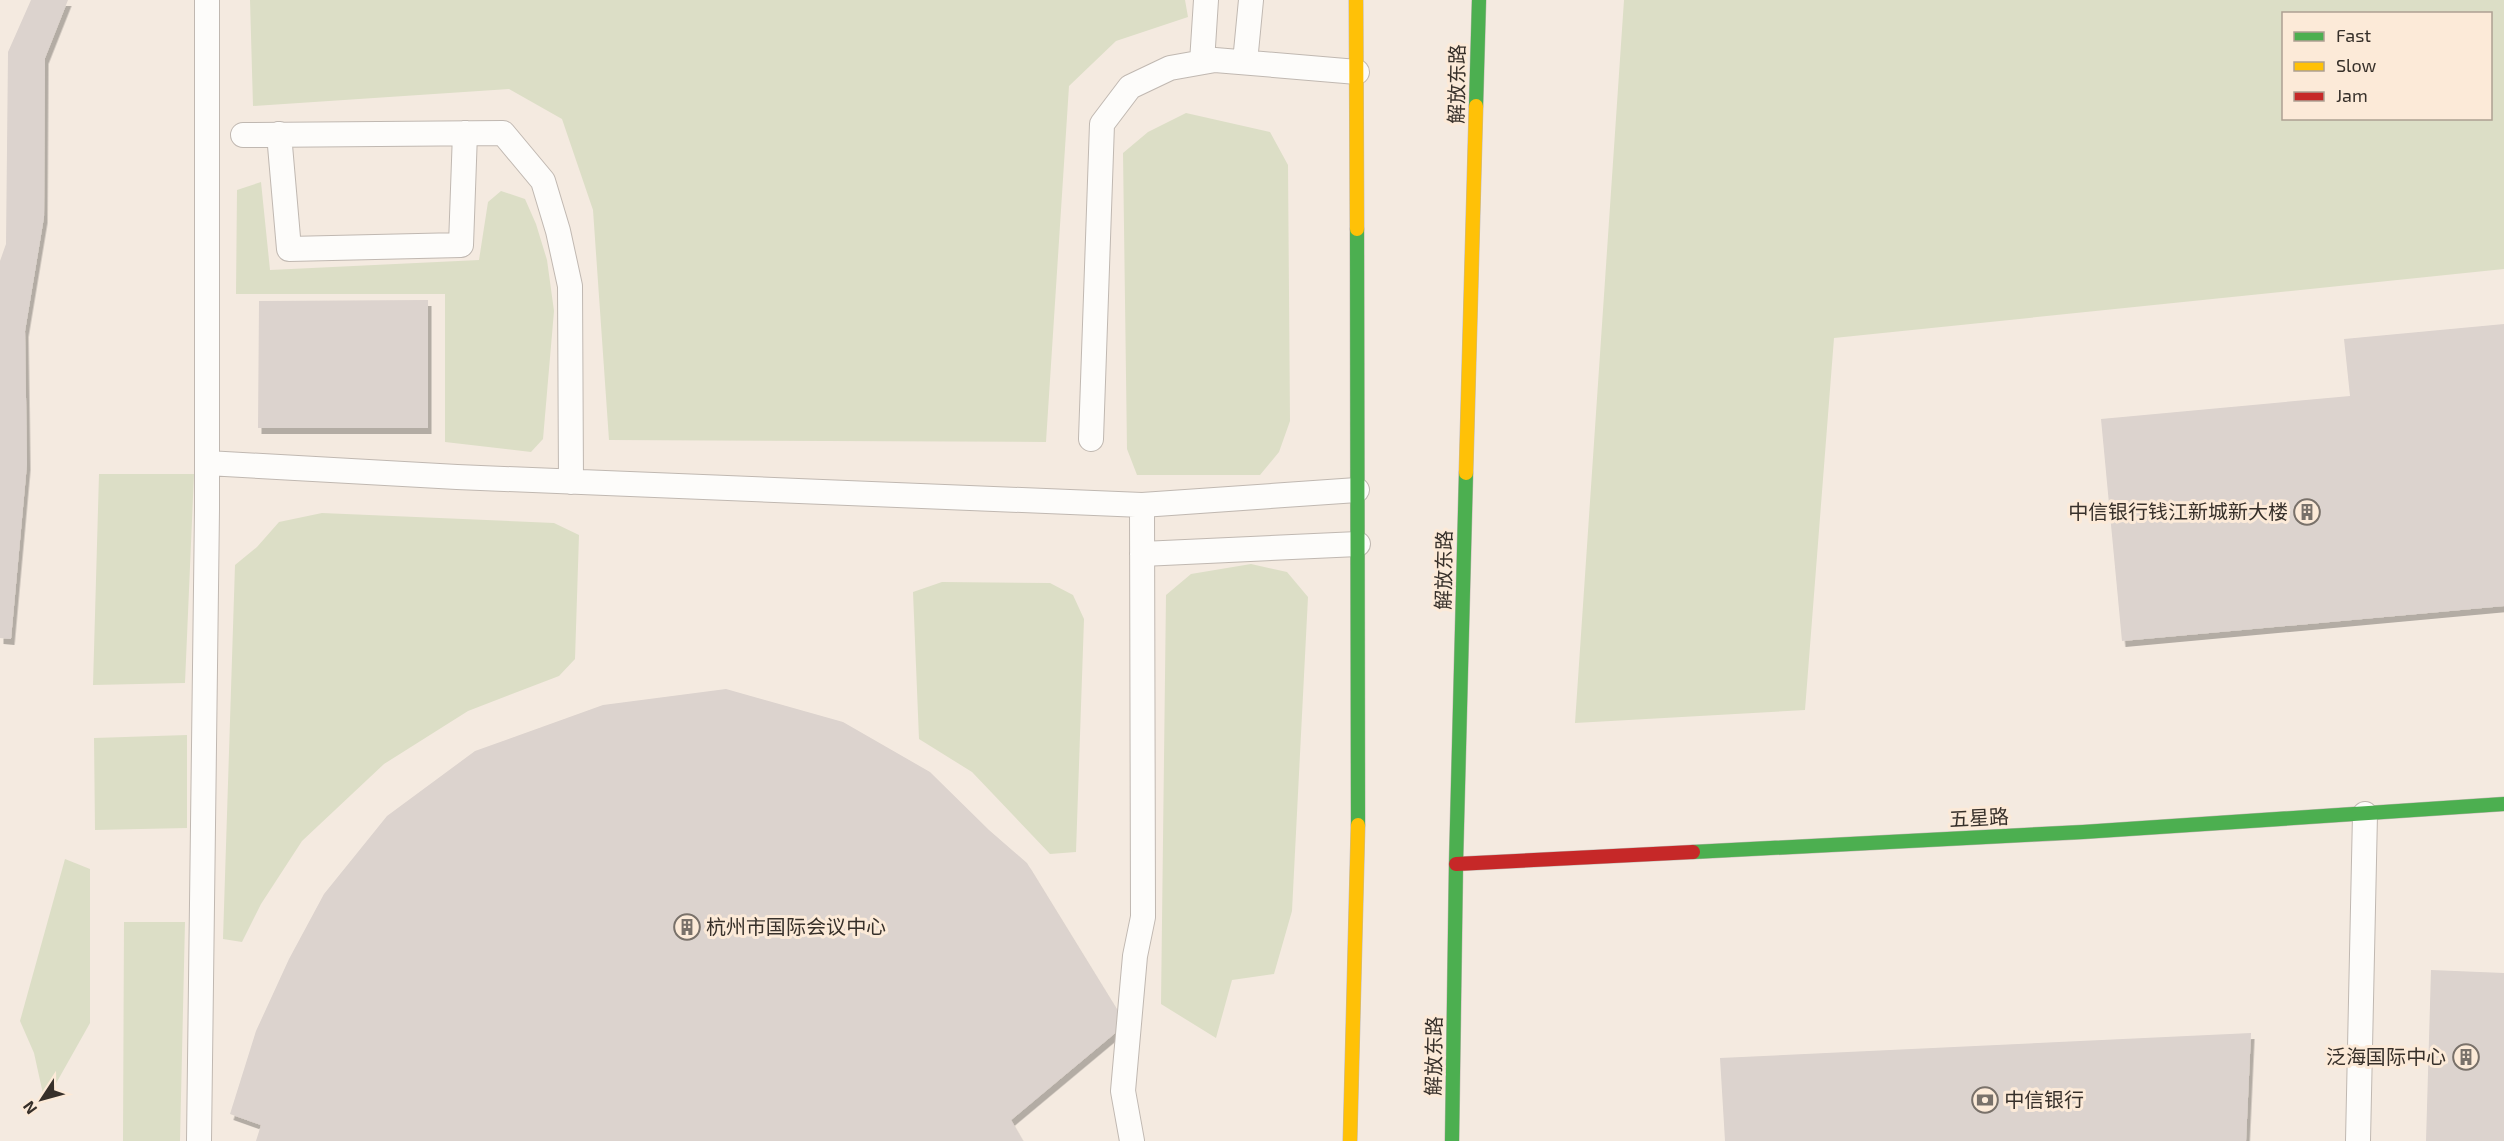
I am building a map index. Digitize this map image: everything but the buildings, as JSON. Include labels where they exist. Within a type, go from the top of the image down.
[{"type":"main road","points":[[1350,1141],[1358,872],[1356,0]]},
{"type":"main road","name":"解放东路","points":[[1452,1141],[1456,864],[1479,0]]},
{"type":"main road","name":"五星路","points":[[1456,864],[2083,832],[2504,804]]},
{"type":"lane","points":[[199,1141],[207,463],[207,0]]},
{"type":"lane","points":[[1202,62],[1206,0]]},
{"type":"lane","points":[[1245,62],[1251,0]]},
{"type":"lane","points":[[1091,439],[1102,124],[1130,87],[1170,68],[1215,60],[1357,72]]},
{"type":"lane","points":[[279,134],[289,249],[461,245],[465,133]]},
{"type":"lane","points":[[243,135],[504,133],[543,182],[558,231],[570,286],[571,482]]},
{"type":"lane","points":[[207,463],[571,482],[1142,505],[1357,490]]},
{"type":"lane","points":[[1132,1141],[1123,1091],[1135,956],[1143,916],[1142,505]]},
{"type":"lane","points":[[1142,554],[1358,544]]},
{"type":"lane","points":[[2358,1141],[2365,814]]},
{"type":"green space","points":[[250,0],[1185,0],[1188,17],[1116,41],[1069,86],[1046,442],[609,440],[593,210],[562,119],[509,89],[253,106]]},
{"type":"green space","points":[[1624,0],[2504,0],[2504,269],[1834,338],[1805,710],[1575,723]]},
{"type":"green space","points":[[1186,113],[1270,132],[1288,165],[1290,421],[1279,452],[1260,475],[1137,475],[1127,449],[1123,153],[1148,132]]},
{"type":"green space","points":[[261,182],[270,270],[479,260],[488,202],[501,191],[525,199],[536,224],[547,260],[554,311],[543,439],[531,452],[445,442],[445,294],[236,294],[237,190]]},
{"type":"green space","points":[[99,474],[194,474],[185,683],[93,685]]},
{"type":"green space","points":[[322,513],[554,523],[579,535],[575,659],[559,676],[468,711],[384,764],[302,841],[261,904],[242,942],[223,939],[235,565],[257,547],[279,522]]},
{"type":"green space","points":[[1251,564],[1287,572],[1308,597],[1292,911],[1274,974],[1232,980],[1216,1038],[1161,1004],[1166,595],[1191,574]]},
{"type":"green space","points":[[942,582],[1050,583],[1073,595],[1084,619],[1076,852],[1050,854],[972,772],[919,739],[913,592]]},
{"type":"green space","points":[[187,735],[187,828],[95,830],[94,738]]},
{"type":"green space","points":[[65,859],[90,869],[90,1023],[45,1103],[34,1053],[20,1021]]},
{"type":"green space","points":[[124,922],[185,922],[180,1141],[123,1141]]},
{"type":"traffic: fast","points":[[1476,106],[1479,0]]},
{"type":"traffic: fast","points":[[1357,229],[1358,825]]},
{"type":"traffic: fast","points":[[1452,1141],[1456,864],[1466,473]]},
{"type":"traffic: fast","points":[[1693,852],[2083,832],[2504,804]]},
{"type":"traffic: slow","points":[[1356,0],[1357,229]]},
{"type":"traffic: slow","points":[[1466,473],[1476,106]]},
{"type":"traffic: slow","points":[[1350,1141],[1358,825]]},
{"type":"traffic: jam","points":[[1456,864],[1693,852]]},
{"type":"place","name":"中信银行钱江新城新大楼","points":[[2307,512]]},
{"type":"place","name":"杭州市国际会议中心","points":[[687,927]]},
{"type":"place","name":"泛海国际中心","points":[[2466,1057]]},
{"type":"place","name":"中信银行","points":[[1985,1100]]}]
